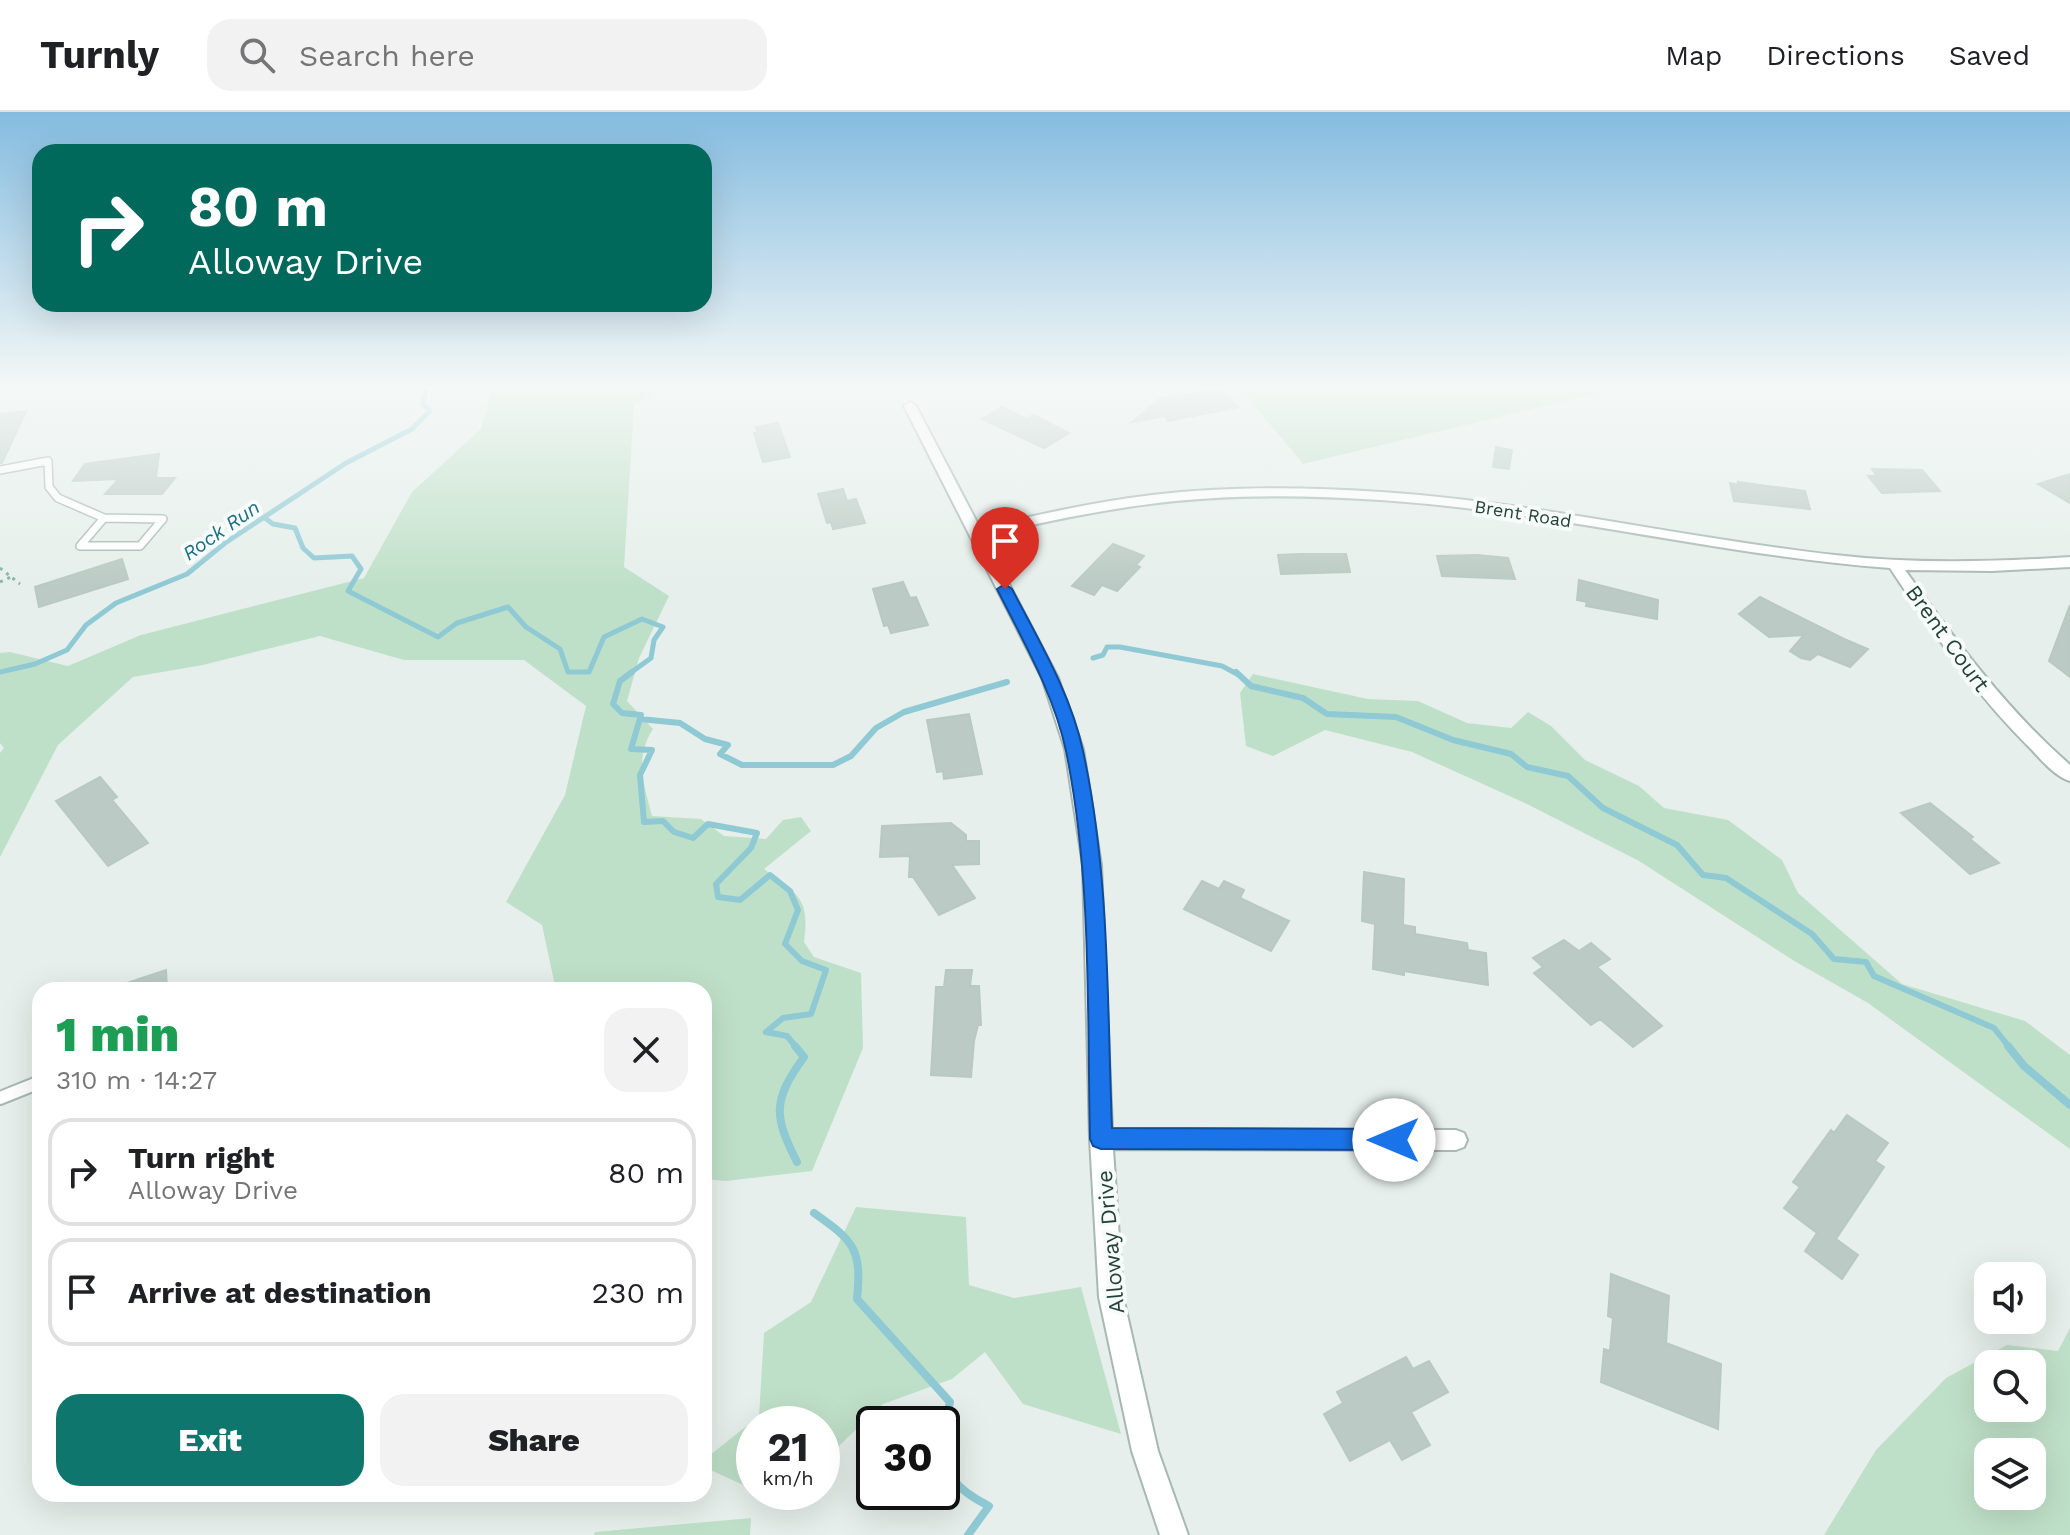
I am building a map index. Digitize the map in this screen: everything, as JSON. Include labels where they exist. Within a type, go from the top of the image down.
[{"type":"street","name":"Alloway Drive","points":[[935,453],[1050,678],[1074,749],[1092,865],[1101,1139],[1111,1297],[1145,1451],[1174,1535]]},
{"type":"street","name":"Brent Road","points":[[976,533],[1153,500],[1320,493],[1458,503],[1765,553],[1896,567],[2021,567],[2070,562]]},
{"type":"street","name":"Brent Court","points":[[1896,567],[1976,683],[2038,748],[2070,775]]},
{"type":"street","points":[[1101,1139],[1456,1140]]},
{"type":"lane","points":[[0,470],[48,461],[49,487],[58,498],[104,518],[163,519],[140,546],[80,546],[104,518]]},
{"type":"lane","points":[[0,1098],[32,1085]]},
{"type":"path","points":[[0,568],[20,584]]},
{"type":"path","points":[[0,582],[11,577]]},
{"type":"green space","points":[[454,453],[631,453],[624,567],[669,596],[639,658],[627,701],[653,729],[642,761],[652,816],[701,819],[724,836],[766,839],[783,820],[801,817],[811,831],[764,869],[799,898],[805,915],[804,942],[814,957],[861,973],[863,1048],[812,1171],[726,1181],[712,1180],[712,982],[554,982],[542,925],[506,902],[565,795],[586,706],[524,660],[404,660],[320,636],[203,665],[133,677],[58,745],[0,857],[0,753],[4,748],[0,743],[0,653],[10,652],[68,666],[141,635],[364,578],[412,492]]},
{"type":"green space","points":[[1294,453],[1347,453],[1303,464]]},
{"type":"green space","points":[[1253,674],[1368,699],[1418,701],[1467,723],[1511,728],[1528,712],[1551,726],[1585,760],[1639,786],[1664,808],[1728,820],[1782,860],[1798,893],[1902,984],[2025,1021],[2070,1055],[2070,1149],[1868,1003],[1796,962],[1639,861],[1527,804],[1412,752],[1325,730],[1273,756],[1246,746],[1240,693]]},
{"type":"green space","points":[[856,1207],[966,1217],[969,1285],[1014,1298],[1081,1287],[1121,1434],[1023,1404],[985,1352],[952,1379],[881,1406],[856,1406],[856,1430],[840,1445],[840,1406],[760,1406],[764,1333],[811,1302]]},
{"type":"green space","points":[[2070,1328],[2070,1535],[1824,1535],[1876,1450],[1946,1378],[1974,1363],[1974,1422],[2046,1422],[2046,1350],[1998,1350],[2007,1345],[2058,1351]]},
{"type":"green space","points":[[736,1434],[736,1482],[712,1471],[712,1454]]},
{"type":"green space","points":[[751,1518],[750,1535],[594,1535],[595,1532]]},
{"type":"building","points":[[0,453],[6,453],[2,463]]},
{"type":"building","points":[[760,453],[789,453],[790,457],[763,462]]},
{"type":"building","points":[[1495,453],[1511,453],[1509,469],[1493,467]]},
{"type":"building","points":[[159,454],[156,478],[175,478],[162,494],[105,494],[119,479],[73,481],[85,464]]},
{"type":"building","points":[[1872,469],[1922,470],[1940,491],[1882,493],[1868,476],[1877,476]]},
{"type":"building","points":[[2070,474],[2070,503],[2038,484]]},
{"type":"building","points":[[1738,482],[1805,491],[1810,509],[1734,501],[1730,483],[1739,485]]},
{"type":"building","points":[[843,489],[847,501],[856,499],[865,523],[833,529],[831,522],[827,523],[818,494]]},
{"type":"building","points":[[1113,544],[1144,556],[1136,565],[1140,567],[1117,591],[1102,585],[1094,595],[1072,586]]},
{"type":"building","points":[[1346,554],[1350,572],[1281,574],[1278,555]]},
{"type":"building","points":[[1437,556],[1508,558],[1515,579],[1442,576]]},
{"type":"building","points":[[122,559],[128,579],[39,607],[35,587]]},
{"type":"building","points":[[1579,580],[1658,600],[1657,619],[1586,606],[1587,602],[1577,600]]},
{"type":"building","points":[[903,582],[910,598],[916,597],[928,625],[891,633],[888,625],[884,626],[873,589]]},
{"type":"building","points":[[1760,597],[1868,649],[1850,667],[1818,654],[1810,660],[1801,658],[1790,651],[1804,635],[1769,637],[1739,614]]},
{"type":"building","points":[[2070,605],[2070,677],[2049,661]]},
{"type":"building","points":[[969,714],[982,774],[944,779],[943,771],[937,772],[927,720]]},
{"type":"building","points":[[100,777],[117,797],[112,800],[148,843],[108,866],[56,801]]},
{"type":"building","points":[[1930,803],[1973,837],[1970,839],[1999,863],[1970,874],[1901,813]]},
{"type":"building","points":[[951,823],[966,835],[966,841],[979,841],[979,864],[952,865],[975,898],[939,915],[913,877],[909,877],[910,856],[880,857],[882,826]]},
{"type":"building","points":[[1364,872],[1404,879],[1403,925],[1415,927],[1415,934],[1467,943],[1468,950],[1486,953],[1488,985],[1373,969],[1375,924],[1362,921]]},
{"type":"building","points":[[1202,881],[1219,889],[1224,881],[1244,890],[1240,898],[1289,921],[1271,951],[1184,909]]},
{"type":"building","points":[[1564,940],[1579,951],[1591,943],[1610,959],[1597,967],[1662,1026],[1633,1047],[1600,1019],[1591,1025],[1534,973],[1543,967],[1533,958]]},
{"type":"building","points":[[166,970],[167,982],[130,982]]},
{"type":"building","points":[[946,970],[972,970],[970,986],[979,986],[981,1025],[978,1025],[974,1041],[971,1077],[931,1075],[936,987],[944,987]]},
{"type":"building","points":[[1847,1115],[1888,1143],[1875,1161],[1884,1167],[1836,1239],[1858,1255],[1842,1279],[1805,1251],[1817,1233],[1784,1208],[1800,1187],[1793,1182],[1831,1130],[1834,1133]]},
{"type":"building","points":[[1611,1274],[1669,1296],[1666,1343],[1721,1364],[1718,1429],[1601,1382],[1604,1349],[1610,1351],[1613,1318],[1608,1316]]},
{"type":"building","points":[[1406,1357],[1413,1369],[1429,1361],[1448,1392],[1411,1412],[1430,1445],[1402,1460],[1390,1440],[1350,1461],[1324,1414],[1343,1403],[1337,1392]]},
{"type":"waterway","name":"Rock Run","points":[[0,672],[35,664],[67,650],[86,625],[116,603],[187,574],[225,543],[365,453]]},
{"type":"waterway","points":[[265,518],[273,524],[295,528],[303,548],[314,558],[352,556],[361,569],[348,591],[438,637],[457,623],[508,607],[526,627],[560,649],[568,672],[589,672],[604,637],[642,619],[663,627],[654,640],[651,658],[629,674]]},
{"type":"waterway","points":[[1093,658],[1103,655],[1107,647],[1120,647],[1222,666],[1237,674]]},
{"type":"waterway","points":[[632,672],[620,681],[613,704],[622,713],[641,715],[631,749],[652,750],[640,775],[644,822],[663,821],[674,832],[693,838],[708,824],[757,833],[751,848],[716,884],[718,897],[740,900],[770,875],[790,891],[798,910],[785,944],[802,961],[826,970],[811,1014],[783,1018],[766,1032],[787,1036],[797,1048]]},
{"type":"waterway","points":[[1236,672],[1251,686],[1303,698],[1327,714],[1396,717],[1453,740],[1511,754],[1527,767],[1568,776],[1603,808],[1677,845],[1703,875],[1726,878],[1812,934],[1834,959],[1866,962],[1874,976],[1994,1028],[2010,1048]]},
{"type":"waterway","points":[[640,719],[680,723],[705,739],[728,745],[720,754],[742,765],[833,765],[851,756],[876,728],[904,712],[1007,682]]},
{"type":"waterway","points":[[795,1046],[804,1057],[786,1085],[780,1119],[797,1162]]},
{"type":"waterway","points":[[2008,1046],[2024,1066],[2070,1105]]},
{"type":"waterway","points":[[814,1213],[847,1239],[852,1248],[858,1268],[857,1299],[950,1402],[949,1406]]},
{"type":"waterway","points":[[960,1487],[989,1506],[968,1535]]},
{"type":"route","points":[[1005,589],[1050,678],[1074,749],[1092,865],[1101,1139],[1394,1140]]}]
